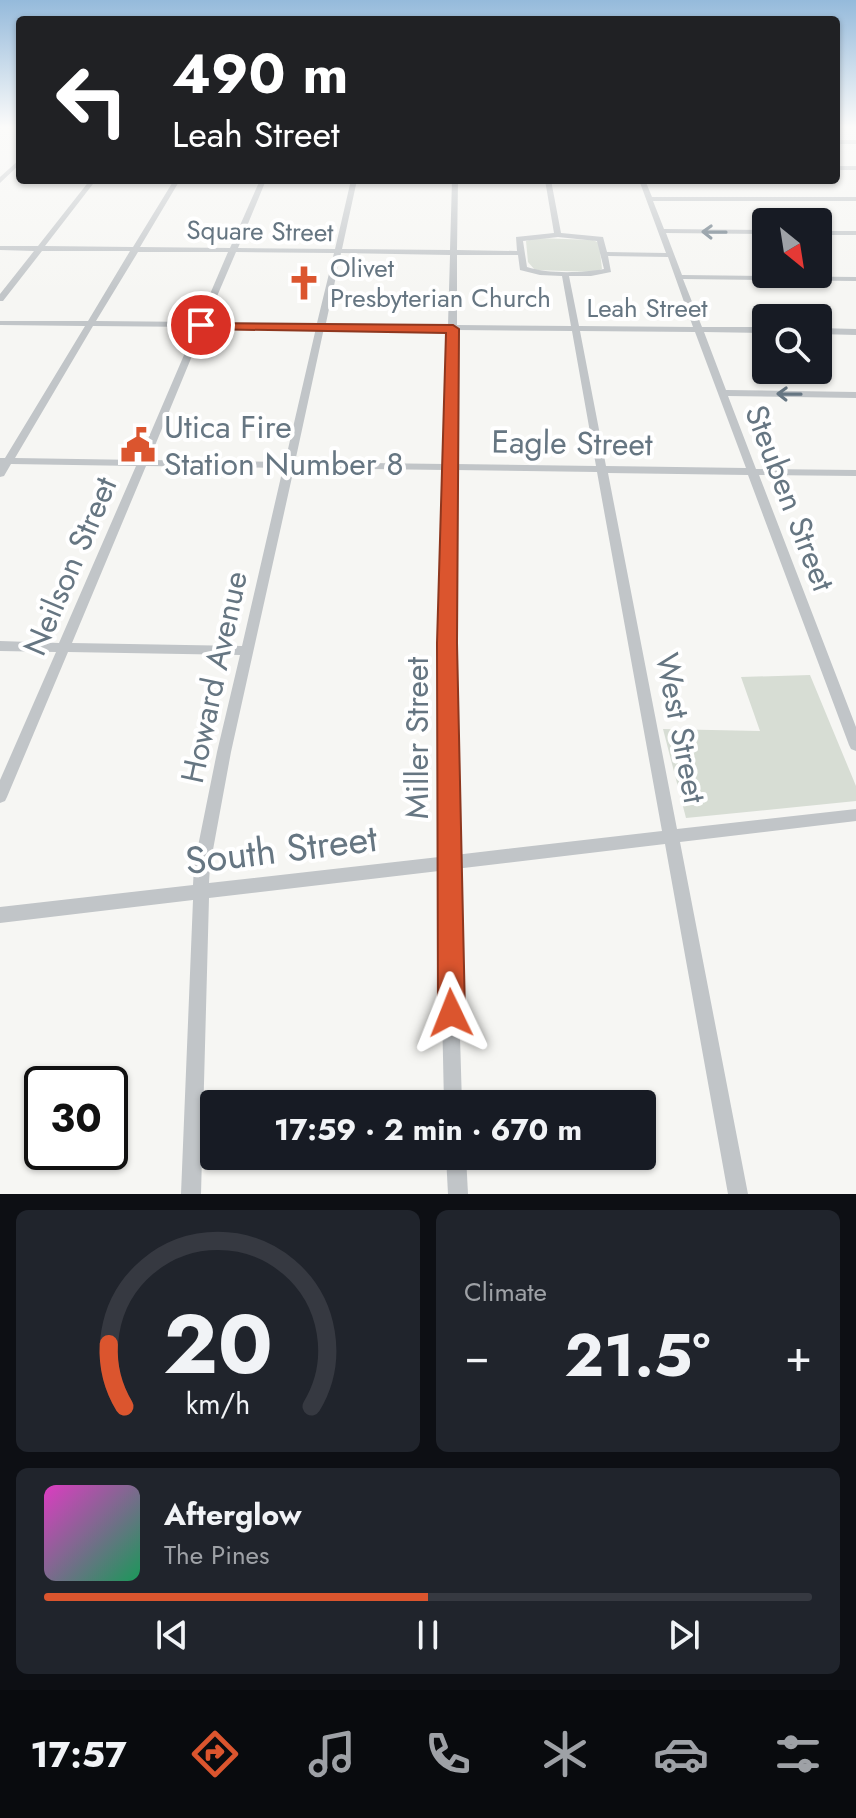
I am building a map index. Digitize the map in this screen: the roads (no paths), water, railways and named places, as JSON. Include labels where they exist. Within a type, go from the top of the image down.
[{"type":"street","points":[[0,299],[90,184]]},
{"type":"street","points":[[0,474],[4,461],[175,184]]},
{"type":"street","name":"Neilson Street","points":[[0,797],[261,184]]},
{"type":"street","name":"Howard Avenue","points":[[191,1194],[202,866],[353,184]]},
{"type":"street","name":"Miller Street","points":[[453,1090],[447,862],[447,643],[455,184]]},
{"type":"street","points":[[549,184],[558,235]]},
{"type":"street","name":"Steuben Street","points":[[644,184],[856,745]]},
{"type":"street","points":[[650,199],[856,199]]},
{"type":"street","points":[[662,231],[752,232]]},
{"type":"street","points":[[832,233],[856,233]]},
{"type":"street","points":[[558,235],[596,238],[602,243],[607,272],[526,271],[520,253],[521,237],[558,235]]},
{"type":"street","name":"Square Street","points":[[0,248],[520,253]]},
{"type":"street","points":[[605,254],[671,255]]},
{"type":"street","name":"West Street","points":[[565,273],[738,1194]]},
{"type":"street","points":[[679,277],[856,279]]},
{"type":"street","name":"Leah Street","points":[[0,323],[752,330]]},
{"type":"street","points":[[832,331],[856,332]]},
{"type":"street","points":[[722,393],[856,395]]},
{"type":"street","name":"Eagle Street","points":[[4,461],[856,473]]},
{"type":"street","points":[[0,646],[248,651]]},
{"type":"street","name":"South Street","points":[[0,915],[856,815]]},
{"type":"street","points":[[457,1170],[458,1194]]},
{"type":"place","name":"Olivet Presbyterian Church","points":[[304,283]]},
{"type":"place","name":"Utica Fire Station Number 8","points":[[138,445]]}]
